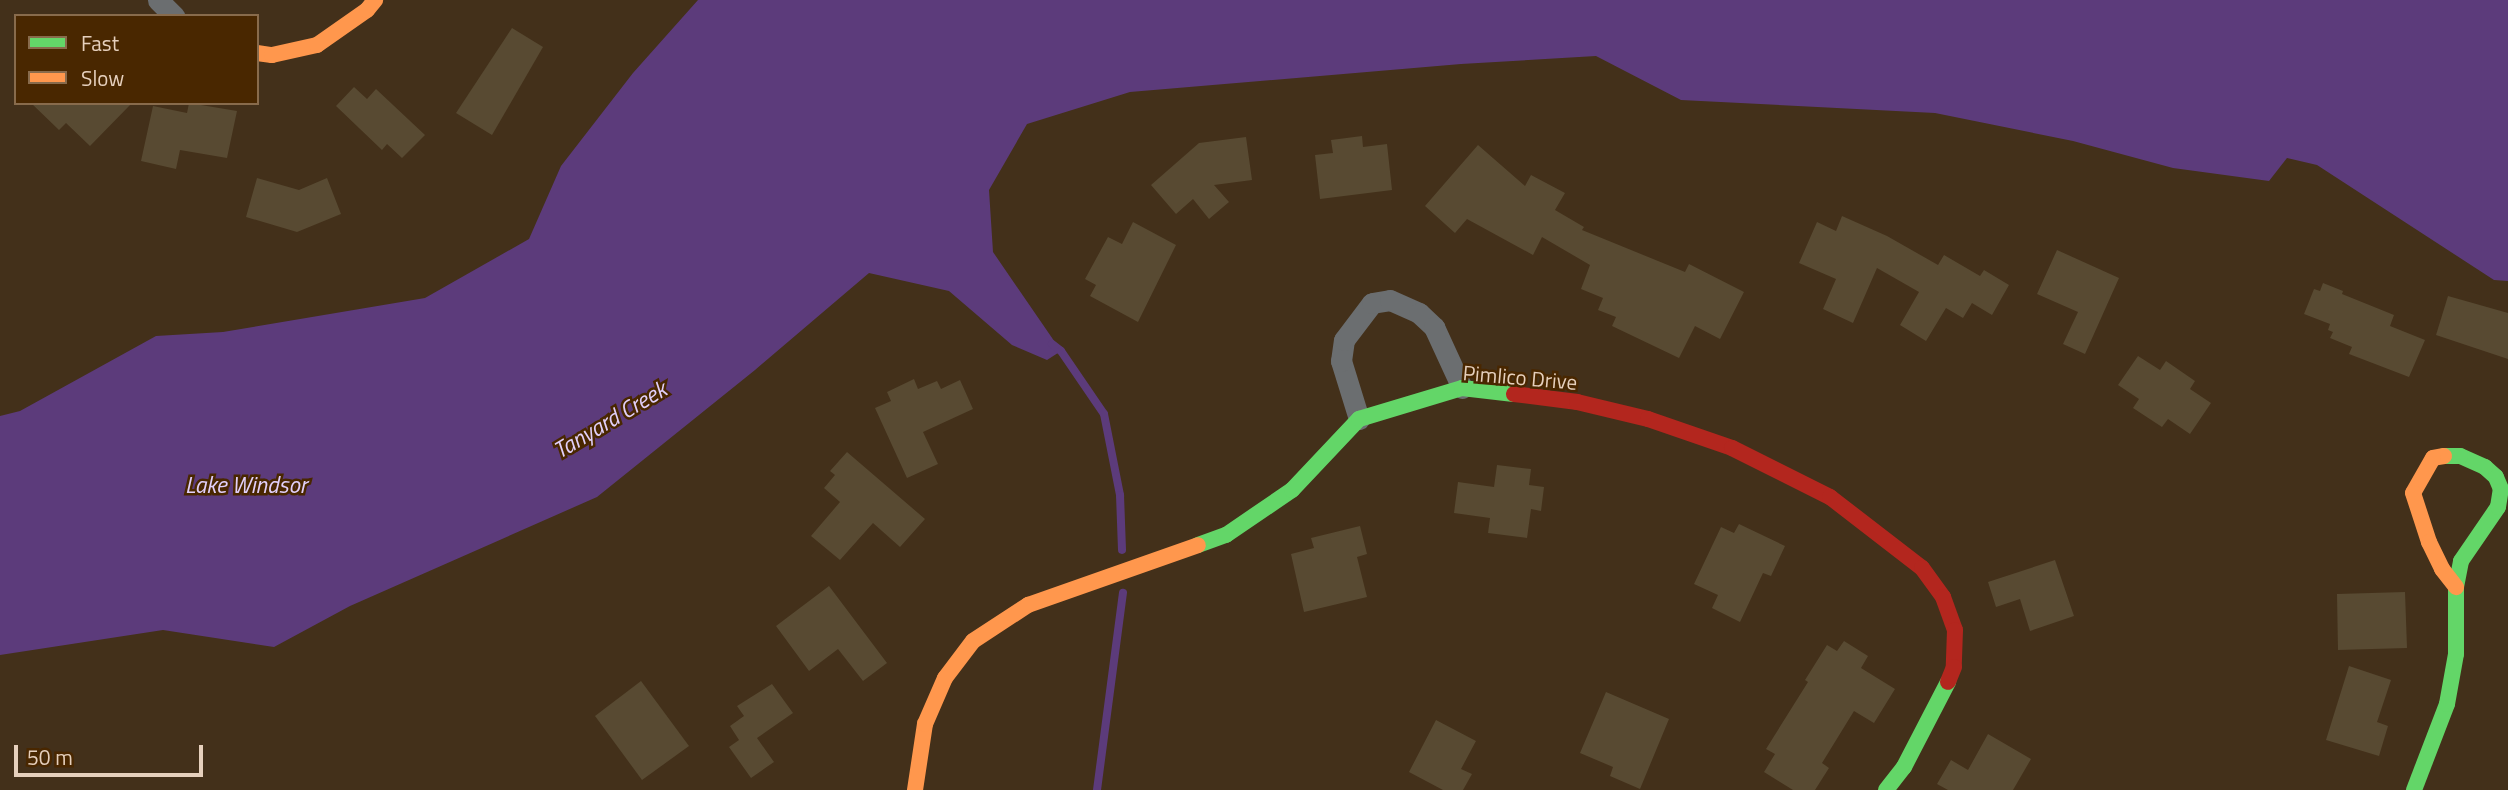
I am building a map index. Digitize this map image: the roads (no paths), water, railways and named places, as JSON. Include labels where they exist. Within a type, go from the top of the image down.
[{"type":"street","points":[[158,0],[172,14]]},
{"type":"street","points":[[259,53],[272,55],[317,46],[367,10],[375,0]]},
{"type":"street","points":[[915,790],[925,724],[945,678],[973,641],[1028,605],[1226,535],[1293,490],[1359,419],[1341,360],[1344,340],[1372,303],[1390,300],[1419,313],[1434,327],[1462,388]]},
{"type":"street","name":"Pimlico Drive","points":[[1359,419],[1462,388],[1577,402],[1648,419],[1732,448],[1830,497],[1922,568],[1943,597],[1955,630],[1954,667],[1938,706],[1904,767],[1886,790]]},
{"type":"street","points":[[2414,790],[2447,704],[2456,654],[2456,587],[2461,561],[2484,531],[2497,507],[2501,489],[2496,477],[2485,467],[2460,456],[2449,455],[2433,458],[2418,480],[2413,493],[2416,509],[2429,542],[2442,569],[2456,587]]},
{"type":"water","name":"Lake Windsor","points":[[698,0],[2508,0],[2508,281],[2494,280],[2317,165],[2287,158],[2269,181],[2173,168],[2073,141],[1935,113],[1681,100],[1596,56],[1461,64],[1130,92],[1027,124],[989,190],[993,252],[1061,351],[1047,360],[1012,345],[949,291],[869,273],[755,370],[597,497],[350,606],[274,647],[163,630],[0,655],[0,416],[20,411],[156,336],[223,332],[425,298],[529,239],[561,166],[633,73]]},
{"type":"waterway","points":[[1052,344],[1061,351],[1104,414],[1120,495],[1122,550]]},
{"type":"waterway","points":[[1097,790],[1123,593]]},
{"type":"water label","name":"Tanyard Creek","points":[[610,420]]}]
